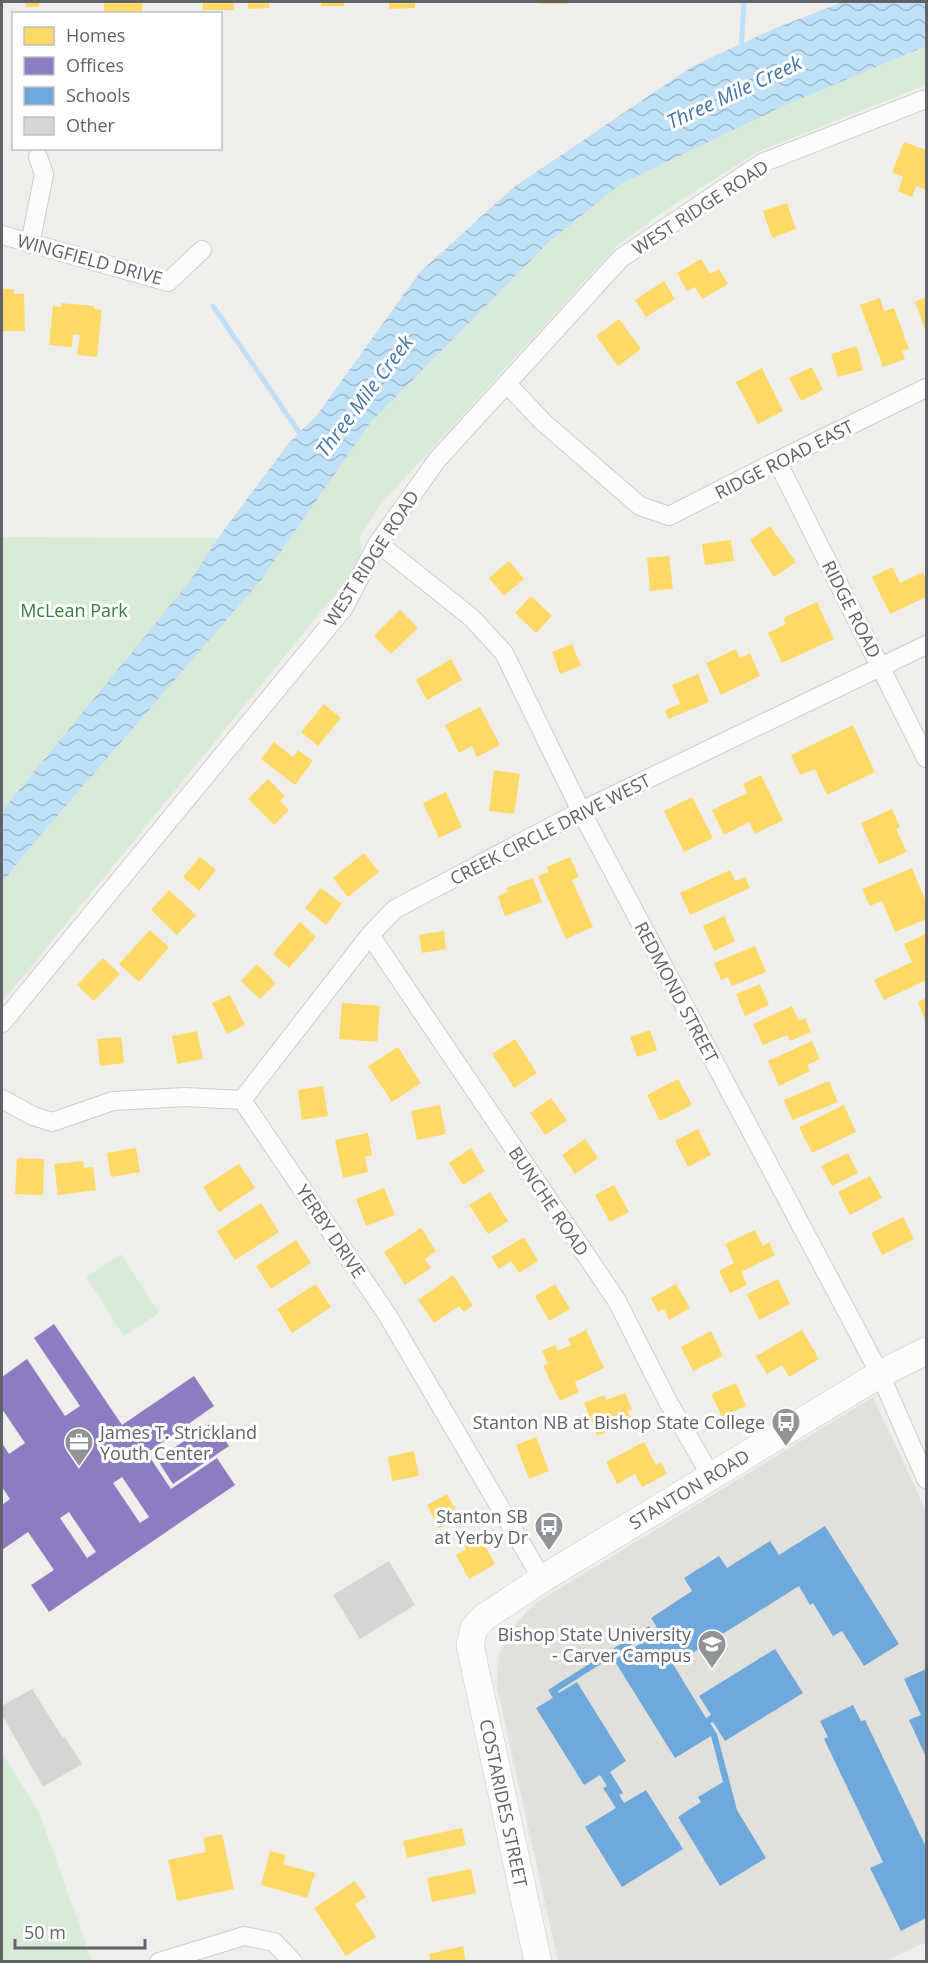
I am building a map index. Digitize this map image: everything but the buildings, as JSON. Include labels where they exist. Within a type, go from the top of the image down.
[{"type":"street","name":"WEST RIDGE ROAD","points":[[2,1023],[343,609],[378,543],[437,460],[621,258],[762,163],[923,100],[927,101]]},
{"type":"street","points":[[30,244],[44,174],[38,157]]},
{"type":"street","name":"WINGFIELD DRIVE","points":[[2,235],[168,282],[202,250]]},
{"type":"street","name":"RIDGE ROAD EAST","points":[[507,384],[543,422],[640,506],[669,516],[927,388]]},
{"type":"street","name":"RIDGE ROAD","points":[[777,461],[927,758]]},
{"type":"street","name":"REDMOND STREET","points":[[378,543],[472,618],[504,653],[581,811],[880,1374],[927,1479]]},
{"type":"street","name":"CREEK CIRCLE DRIVE WEST","points":[[242,1100],[370,935],[395,909],[581,811],[927,645]]},
{"type":"street","name":"BUNCHE ROAD","points":[[370,935],[617,1301],[667,1400],[711,1476]]},
{"type":"street","points":[[2,1099],[33,1116],[52,1122],[113,1101],[184,1097],[242,1100]]},
{"type":"street","name":"YERBY DRIVE","points":[[242,1100],[388,1316],[542,1579]]},
{"type":"street","name":"STANTON ROAD","points":[[470,1646],[474,1628],[483,1618],[542,1579],[880,1374],[927,1352]]},
{"type":"street","name":"COSTARIDES STREET","points":[[470,1646],[538,1962]]},
{"type":"street","points":[[159,1962],[244,1936],[274,1942],[293,1962]]},
{"type":"shaded area","name":"Bishop State University - Carver Campus","points":[[873,1397],[926,1511],[926,1942],[886,1961],[558,1961],[497,1687],[499,1654],[512,1628],[534,1604]]},
{"type":"green space","points":[[926,46],[926,85],[757,152],[661,213],[617,246],[380,505],[360,537],[363,558],[351,575],[2,1002],[2,884],[21,858],[262,579],[370,423],[548,243],[619,185],[779,108]]},
{"type":"green space","name":"McLean Park","points":[[2,537],[218,538],[192,580],[2,811]]},
{"type":"green space","points":[[121,1254],[159,1313],[124,1336],[86,1277]]},
{"type":"green space","points":[[2,1753],[39,1812],[92,1961],[2,1961]]},
{"type":"water","name":"Three Mile Creek","points":[[843,2],[926,2],[926,46],[779,108],[619,185],[548,243],[370,423],[262,579],[21,858],[2,884],[2,811],[191,580],[218,538],[288,444],[317,415],[420,272],[514,187],[693,66],[778,27]]},
{"type":"waterway","points":[[741,51],[744,2]]},
{"type":"waterway","points":[[213,306],[303,438]]},
{"type":"place","name":"Stanton NB at Bishop State College","points":[[786,1448]]},
{"type":"place","name":"James T. Strickland Youth Center","points":[[79,1468]]},
{"type":"place","name":"Stanton SB at Yerby Dr","points":[[549,1552]]},
{"type":"place","name":"Bishop State University - Carver Campus","points":[[712,1670]]}]
